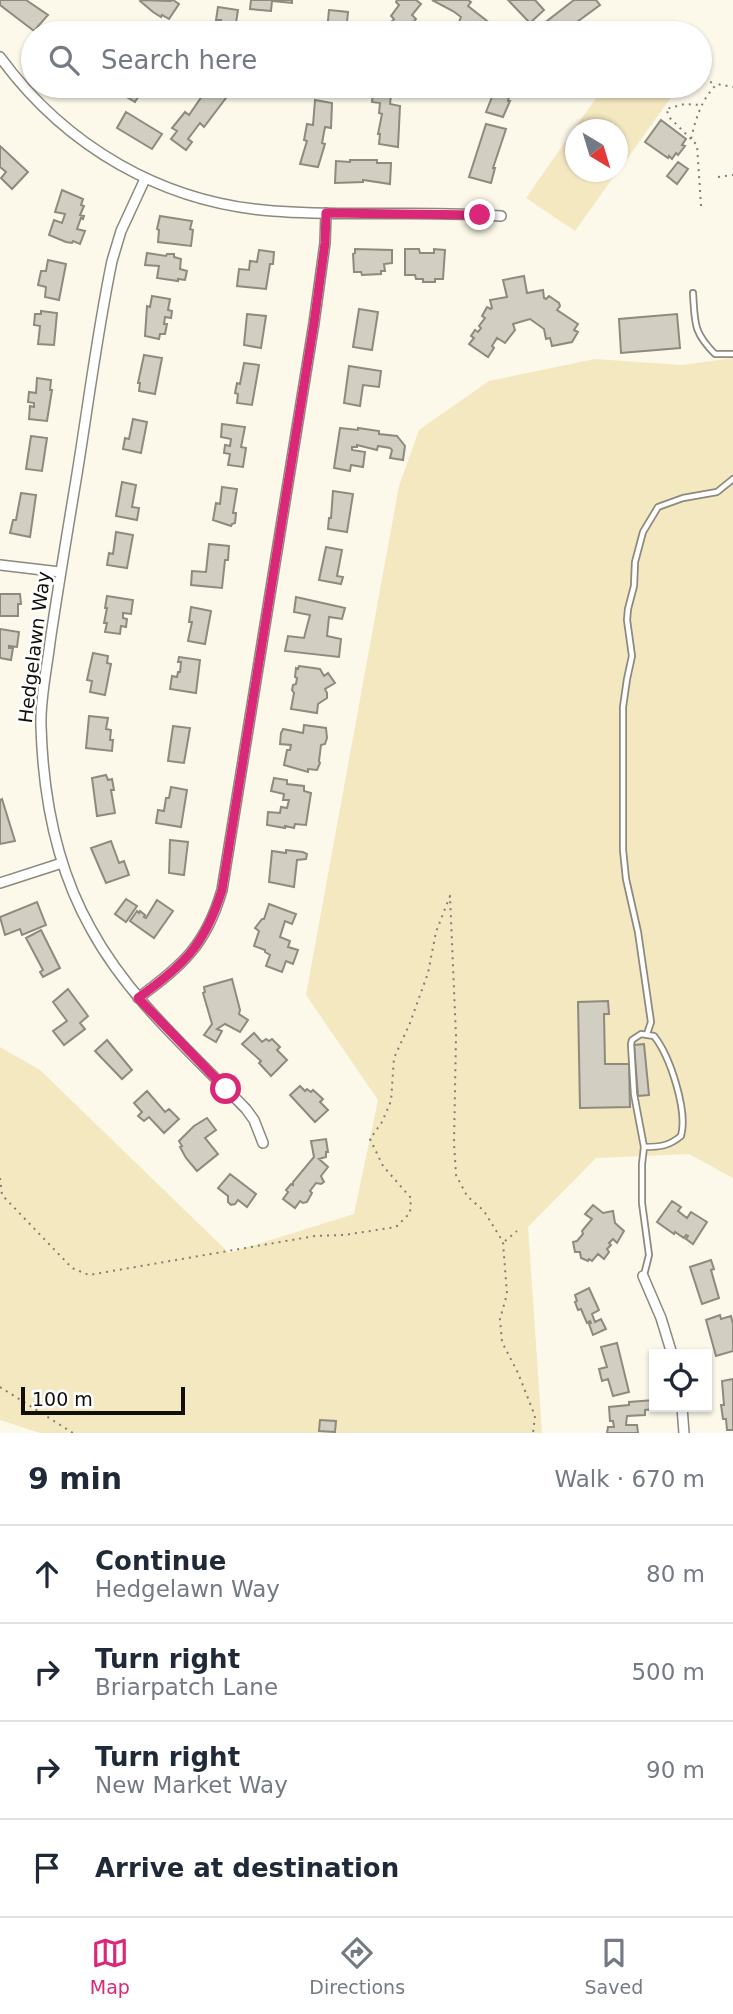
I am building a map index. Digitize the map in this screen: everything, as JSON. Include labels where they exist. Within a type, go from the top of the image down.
[{"type":"street","points":[[0,57],[21,83]]},
{"type":"street","points":[[34,98],[93,149],[145,179],[227,206],[271,211],[501,216]]},
{"type":"street","name":"Hedgelawn Way","points":[[145,179],[121,231],[112,261],[60,572],[41,724],[48,806],[62,863],[90,928],[117,972],[138,998],[246,1109],[254,1119],[263,1143]]},
{"type":"street","points":[[138,998],[189,956],[211,922],[222,890],[314,323],[325,243],[326,213]]},
{"type":"street","points":[[0,565],[60,572]]},
{"type":"street","points":[[0,883],[62,863]]},
{"type":"street","points":[[643,1276],[670,1349]]},
{"type":"street","points":[[682,1412],[684,1433]]},
{"type":"lane","points":[[693,293],[696,326],[702,341],[715,354],[733,354]]},
{"type":"lane","points":[[647,1034],[651,1021],[623,850],[623,707],[632,656],[628,609],[634,586],[635,562],[643,532],[658,507],[683,498],[717,492],[733,479]]},
{"type":"lane","points":[[643,1276],[649,1255],[642,1203],[644,1147],[634,1094],[631,1044],[637,1035],[647,1034],[654,1036],[662,1046],[684,1118],[681,1136],[661,1147],[644,1147]]},
{"type":"path","points":[[712,83],[715,86]]},
{"type":"path","points":[[712,90],[717,84],[733,87]]},
{"type":"path","points":[[691,139],[701,105],[706,98]]},
{"type":"path","points":[[701,105],[685,104],[666,108],[670,118],[697,145],[701,206]]},
{"type":"path","points":[[718,177],[733,175]]},
{"type":"path","points":[[0,1178],[2,1195],[72,1268],[89,1275],[315,1237],[344,1236],[396,1227],[410,1213],[411,1198],[383,1166],[370,1139],[382,1122],[391,1101],[394,1058],[428,973],[436,932],[450,896],[456,1036],[456,1175],[467,1196],[484,1211],[503,1242],[507,1294],[500,1319],[502,1342],[519,1373],[535,1416],[533,1433]]},
{"type":"path","points":[[503,1242],[517,1231]]},
{"type":"path","points":[[0,1387],[73,1433]]},
{"type":"shaded area","points":[[596,98],[670,98],[628,158],[628,119],[581,119]]},
{"type":"shaded area","points":[[565,142],[565,182],[610,182],[575,231],[526,198]]},
{"type":"shaded area","points":[[733,358],[733,1178],[689,1154],[596,1158],[528,1227],[542,1433],[40,1433],[0,1420],[0,1047],[40,1070],[229,1253],[354,1214],[378,1100],[306,995],[399,486],[419,430],[489,381],[595,359],[682,365]]},
{"type":"building","points":[[0,0],[26,0],[48,15],[43,21],[21,21],[0,5]]},
{"type":"building","points":[[141,0],[173,0],[179,4],[169,19],[153,12]]},
{"type":"building","points":[[251,0],[292,0],[292,3],[272,1],[271,11],[250,9]]},
{"type":"building","points":[[416,0],[421,4],[412,15],[416,19],[414,21],[392,21],[394,19],[391,16],[399,5],[396,2]]},
{"type":"building","points":[[432,0],[468,0],[471,2],[468,6],[487,21],[459,21],[461,17]]},
{"type":"building","points":[[508,0],[535,0],[544,10],[532,21],[528,21]]},
{"type":"building","points":[[574,0],[596,0],[600,5],[578,21],[547,21]]},
{"type":"building","points":[[218,7],[238,10],[236,21],[216,20]]},
{"type":"building","points":[[329,10],[348,12],[347,21],[328,21]]},
{"type":"building","points":[[201,98],[226,98],[204,127],[200,123],[188,139],[192,142],[186,150],[171,139],[177,131],[172,128],[185,112],[189,115]]},
{"type":"building","points":[[372,98],[391,98],[390,104],[400,106],[398,147],[379,144],[382,114],[379,113],[380,103],[372,102]]},
{"type":"building","points":[[492,98],[509,98],[503,117],[486,112]]},
{"type":"building","points":[[315,100],[332,103],[331,128],[325,127],[322,143],[325,144],[318,167],[300,164],[307,141],[304,140],[307,124],[313,125]]},
{"type":"building","points":[[126,112],[162,134],[152,149],[117,128]]},
{"type":"building","points":[[661,120],[686,139],[682,145],[685,146],[672,159],[645,142]]},
{"type":"building","points":[[486,124],[506,129],[491,183],[469,177]]},
{"type":"building","points":[[0,146],[28,172],[12,189],[1,178],[6,172],[0,167]]},
{"type":"building","points":[[336,161],[391,163],[390,184],[363,180],[335,183]]},
{"type":"building","points":[[678,162],[688,169],[677,184],[667,176]]},
{"type":"building","points":[[62,190],[83,199],[81,205],[84,206],[80,215],[84,216],[77,229],[85,231],[80,244],[49,235],[54,220],[62,223],[65,214],[55,212]]},
{"type":"building","points":[[160,216],[192,221],[191,246],[158,242]]},
{"type":"building","points":[[355,249],[392,250],[392,263],[384,264],[385,271],[381,271],[381,274],[362,275],[361,272],[354,272]]},
{"type":"building","points":[[405,249],[419,249],[420,253],[434,253],[434,249],[445,250],[443,279],[423,282],[423,279],[416,279],[415,275],[405,275]]},
{"type":"building","points":[[259,250],[274,252],[266,289],[237,286],[239,269],[249,270],[250,261],[257,262]]},
{"type":"building","points":[[147,253],[166,256],[174,254],[174,257],[181,259],[180,269],[187,271],[185,280],[157,278],[159,266],[145,265]]},
{"type":"building","points":[[48,260],[66,264],[59,300],[45,297],[46,287],[38,285],[41,271],[46,271]]},
{"type":"building","points":[[524,276],[527,293],[543,290],[544,298],[549,296],[559,303],[557,310],[578,324],[574,330],[578,332],[572,342],[552,346],[550,338],[546,339],[544,329],[530,319],[513,324],[515,330],[505,343],[497,338],[488,357],[469,344],[474,338],[471,336],[475,330],[478,332],[481,328],[479,326],[485,318],[482,316],[487,307],[492,308],[490,300],[507,297],[503,280]]},
{"type":"building","points":[[152,296],[170,299],[168,310],[172,311],[171,318],[165,317],[165,334],[160,334],[159,339],[145,336],[147,306],[150,307]]},
{"type":"building","points":[[359,309],[378,312],[372,350],[353,347]]},
{"type":"building","points":[[41,311],[57,313],[54,345],[38,344],[40,326],[34,325],[35,314],[41,314]]},
{"type":"building","points":[[247,314],[266,316],[261,348],[244,345]]},
{"type":"building","points":[[677,314],[680,348],[621,353],[619,319]]},
{"type":"building","points":[[144,355],[162,358],[155,394],[139,391]]},
{"type":"building","points":[[244,363],[259,365],[252,405],[237,403],[238,394],[235,393],[237,383],[240,384]]},
{"type":"building","points":[[349,366],[381,371],[379,387],[363,385],[360,406],[344,403]]},
{"type":"building","points":[[37,378],[51,380],[47,421],[29,419],[30,406],[34,407],[34,403],[28,402],[29,392],[36,393]]},
{"type":"building","points":[[133,419],[147,422],[141,453],[123,449],[125,438],[129,439]]},
{"type":"building","points":[[222,424],[245,427],[241,447],[246,448],[243,467],[228,465],[230,454],[224,453],[225,445],[230,446],[231,439],[221,437]]},
{"type":"building","points":[[340,428],[358,428],[397,436],[405,446],[403,460],[390,458],[390,448],[378,446],[377,450],[357,445],[352,447],[352,450],[365,452],[363,467],[351,465],[350,471],[334,468]]},
{"type":"building","points":[[31,436],[47,438],[42,471],[26,469]]},
{"type":"building","points":[[122,482],[136,485],[132,507],[139,508],[137,520],[116,516]]},
{"type":"building","points":[[222,487],[237,489],[233,513],[236,513],[235,523],[231,526],[213,520],[216,503],[220,504]]},
{"type":"building","points":[[333,491],[353,494],[347,532],[328,529]]},
{"type":"building","points":[[21,493],[36,495],[30,537],[10,533],[13,520],[16,520]]},
{"type":"building","points":[[116,532],[133,535],[127,568],[107,565],[109,553],[113,554]]},
{"type":"building","points":[[209,544],[229,546],[222,588],[191,585],[192,571],[206,572]]},
{"type":"building","points":[[326,547],[342,550],[337,576],[343,577],[341,584],[319,580]]},
{"type":"building","points":[[0,594],[20,594],[18,616],[0,616]]},
{"type":"building","points":[[107,596],[133,600],[131,614],[123,613],[123,618],[127,619],[126,627],[121,626],[120,634],[105,632]]},
{"type":"building","points":[[296,597],[345,608],[342,619],[329,617],[327,636],[341,639],[339,657],[285,651],[288,636],[304,638],[310,615],[294,612]]},
{"type":"building","points":[[191,607],[211,611],[205,644],[188,641],[192,622],[189,622]]},
{"type":"building","points":[[0,629],[19,632],[17,647],[9,646],[13,648],[11,660],[0,658]]},
{"type":"building","points":[[93,653],[108,656],[107,663],[111,664],[105,695],[90,692],[92,681],[87,680]]},
{"type":"building","points":[[179,657],[200,660],[196,693],[170,689],[172,676],[177,677],[180,672]]},
{"type":"building","points":[[299,666],[320,669],[324,676],[328,673],[335,683],[325,689],[327,698],[318,704],[317,713],[291,709],[294,693],[292,690],[297,678],[296,668]]},
{"type":"building","points":[[89,716],[108,718],[106,729],[111,730],[112,751],[86,748]]},
{"type":"building","points":[[304,725],[326,728],[327,738],[325,744],[321,745],[317,770],[308,769],[308,772],[284,765],[287,750],[290,750],[291,745],[280,744],[283,729],[303,733]]},
{"type":"building","points":[[173,726],[190,728],[184,763],[168,761]]},
{"type":"building","points":[[106,775],[108,780],[112,779],[115,813],[97,816],[92,778]]},
{"type":"building","points":[[274,778],[287,780],[287,784],[304,786],[304,791],[311,793],[306,825],[295,824],[294,828],[285,828],[267,825],[268,812],[280,813],[281,807],[287,808],[289,800],[283,800],[284,794],[271,791]]},
{"type":"building","points":[[171,787],[187,790],[181,827],[156,823],[158,810],[164,811]]},
{"type":"building","points":[[2,799],[15,841],[0,844],[0,800]]},
{"type":"building","points":[[170,840],[188,842],[184,875],[169,873]]},
{"type":"building","points":[[111,841],[119,863],[124,861],[129,875],[106,883],[91,848]]},
{"type":"building","points":[[286,850],[307,854],[306,859],[297,860],[294,887],[269,882],[272,851],[286,853]]},
{"type":"building","points":[[126,899],[137,906],[126,922],[115,914]]},
{"type":"building","points":[[157,900],[173,911],[154,938],[130,921],[137,911],[146,918]]},
{"type":"building","points":[[37,902],[46,925],[22,935],[20,929],[5,935],[0,917]]},
{"type":"building","points":[[269,904],[296,914],[292,924],[285,921],[280,937],[290,941],[288,947],[298,950],[293,964],[286,961],[282,972],[266,966],[270,955],[254,946],[259,931],[255,928],[264,919]]},
{"type":"building","points":[[41,930],[60,968],[43,977],[40,972],[43,970],[26,938]]},
{"type":"building","points":[[232,979],[239,1014],[248,1020],[240,1032],[225,1024],[217,1029],[222,1031],[216,1042],[204,1035],[212,1024],[203,993],[204,987]]},
{"type":"building","points":[[68,989],[88,1016],[80,1023],[85,1029],[64,1045],[53,1031],[67,1021],[53,1002]]},
{"type":"building","points":[[608,1001],[609,1014],[604,1014],[605,1064],[629,1064],[630,1107],[580,1108],[578,1002]]},
{"type":"building","points":[[254,1033],[262,1042],[272,1039],[280,1047],[277,1050],[287,1060],[271,1076],[259,1063],[261,1061],[242,1044]]},
{"type":"building","points":[[107,1040],[132,1070],[122,1079],[95,1051]]},
{"type":"building","points":[[644,1044],[649,1095],[638,1096],[634,1045]]},
{"type":"building","points":[[300,1086],[305,1091],[313,1090],[323,1099],[320,1102],[328,1110],[315,1122],[290,1095]]},
{"type":"building","points":[[147,1091],[165,1112],[169,1109],[179,1119],[164,1133],[149,1117],[144,1121],[138,1116],[142,1112],[134,1103]]},
{"type":"building","points":[[207,1118],[216,1130],[205,1138],[218,1154],[197,1171],[186,1158],[179,1141]]},
{"type":"building","points":[[326,1139],[328,1152],[326,1157],[319,1159],[328,1167],[321,1176],[324,1182],[316,1183],[307,1202],[300,1201],[295,1208],[283,1199],[288,1192],[286,1190],[293,1185],[314,1157],[311,1141]]},
{"type":"building","points":[[230,1174],[256,1194],[247,1207],[238,1200],[231,1205],[228,1196],[218,1188]]},
{"type":"building","points":[[672,1201],[681,1207],[678,1211],[687,1218],[691,1212],[707,1222],[693,1244],[686,1239],[688,1236],[684,1238],[675,1232],[674,1234],[657,1222]]},
{"type":"building","points":[[593,1205],[603,1213],[613,1211],[615,1223],[624,1231],[617,1243],[613,1239],[609,1243],[609,1252],[604,1259],[598,1254],[592,1261],[588,1261],[581,1258],[580,1252],[575,1252],[573,1242],[583,1234],[582,1231],[592,1219],[585,1214]]},
{"type":"building","points":[[711,1260],[719,1298],[702,1304],[690,1267]]},
{"type":"building","points":[[589,1288],[599,1310],[592,1314],[595,1322],[601,1319],[606,1329],[593,1335],[590,1321],[587,1323],[575,1302],[575,1295]]},
{"type":"building","points":[[720,1315],[721,1319],[731,1316],[733,1351],[716,1356],[706,1320]]},
{"type":"building","points":[[617,1343],[629,1392],[613,1396],[608,1379],[602,1381],[599,1369],[607,1367],[601,1347]]},
{"type":"building","points":[[733,1379],[733,1430],[727,1430],[721,1405],[724,1405],[722,1381]]},
{"type":"building","points":[[649,1400],[649,1410],[645,1410],[645,1415],[627,1416],[626,1425],[637,1425],[638,1433],[607,1433],[608,1427],[614,1427],[613,1421],[610,1421],[609,1407],[629,1405],[629,1402]]},
{"type":"building","points":[[320,1420],[336,1421],[335,1432],[319,1431]]},
{"type":"route","points":[[226,1089],[138,998],[189,956],[211,922],[222,890],[314,323],[325,243],[326,213],[480,215]]}]
